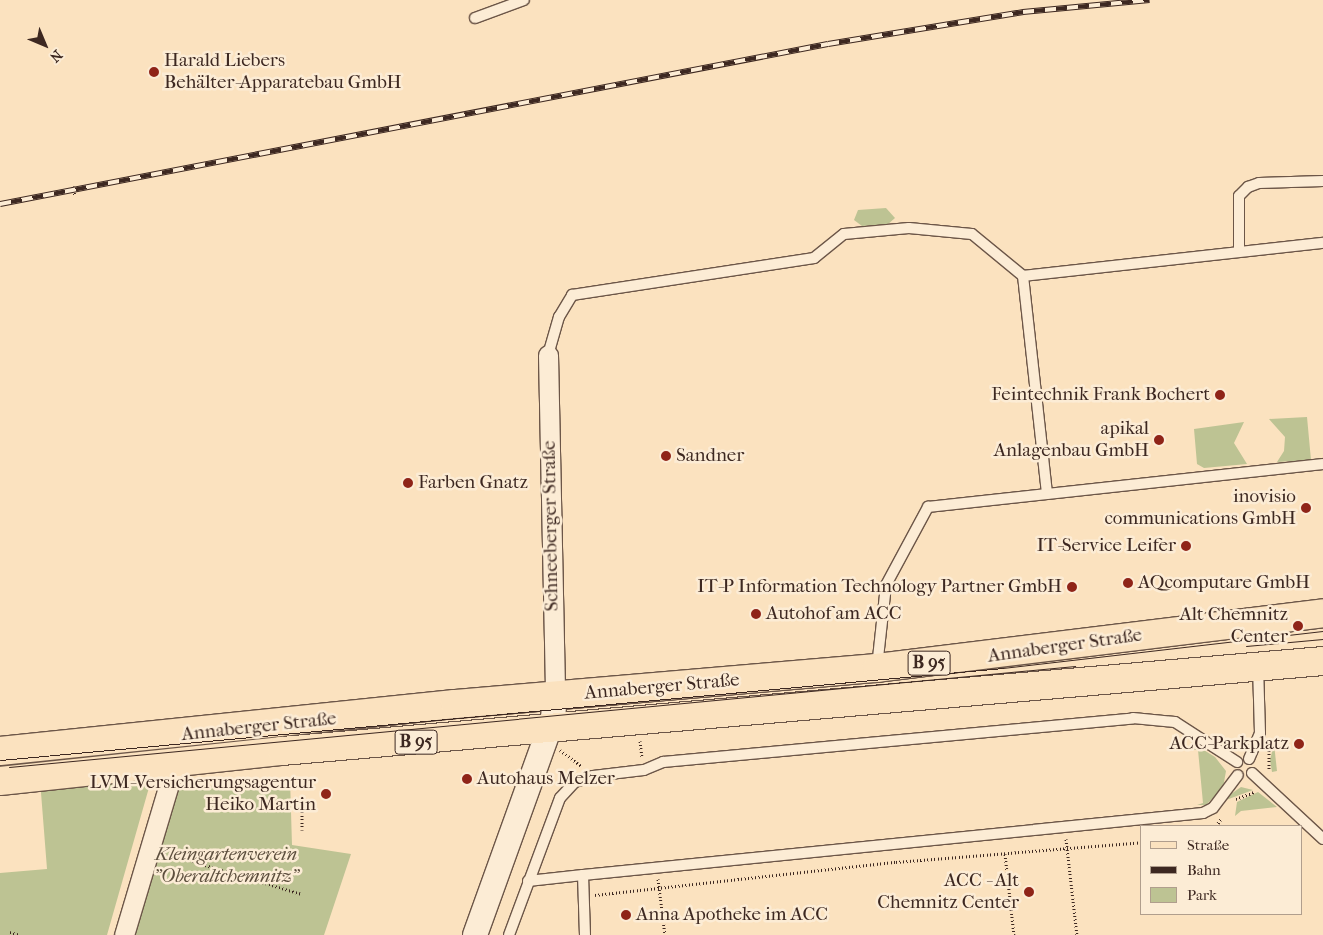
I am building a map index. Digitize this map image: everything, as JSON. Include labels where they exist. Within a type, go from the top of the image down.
[{"type":"main road","name":"Annaberger Straße","points":[[0,781],[175,764],[550,722],[877,668],[1323,613]]},
{"type":"main road","name":"Annaberger Straße","points":[[0,751],[550,722],[638,723],[1258,666],[1323,662]]},
{"type":"street","name":"Schneeberger Straße","points":[[548,356],[550,722]]},
{"type":"street","points":[[475,935],[550,722]]},
{"type":"street","points":[[124,935],[175,764]]},
{"type":"lane","points":[[475,18],[524,0]]},
{"type":"lane","points":[[1239,251],[1239,196],[1248,188],[1259,183],[1323,181]]},
{"type":"lane","points":[[548,356],[559,317],[572,295],[814,258],[844,234],[909,228],[972,234],[1023,276],[1047,494]]},
{"type":"lane","points":[[1023,276],[1323,243]]},
{"type":"lane","points":[[877,668],[886,585],[928,507],[1323,464]]},
{"type":"lane","points":[[1258,666],[1260,733],[1249,759],[1252,774],[1323,839]]},
{"type":"lane","points":[[509,935],[528,881],[565,789],[593,776],[644,770],[663,762],[1133,718],[1175,722],[1237,762],[1249,759]]},
{"type":"lane","points":[[528,881],[1203,813],[1213,808],[1238,774],[1237,762]]},
{"type":"lane","points":[[1238,774],[1252,774]]},
{"type":"lane","points":[[584,875],[585,935]]},
{"type":"path","points":[[74,186],[75,196]]},
{"type":"path","points":[[550,722],[554,745],[593,776]]},
{"type":"path","points":[[638,723],[644,770]]},
{"type":"path","points":[[302,797],[302,830]]},
{"type":"path","points":[[1061,827],[1069,848],[1077,935]]},
{"type":"path","points":[[595,905],[594,895],[1140,842]]},
{"type":"path","points":[[150,849],[302,894]]},
{"type":"path","points":[[1005,854],[1014,935]]},
{"type":"path","points":[[661,896],[665,935]]},
{"type":"path","points":[[10,932],[20,935]]},
{"type":"green space","points":[[886,208],[895,218],[887,225],[862,226],[854,220],[858,210]]},
{"type":"green space","points":[[1307,417],[1311,460],[1277,462],[1284,451],[1285,437],[1269,419]]},
{"type":"green space","points":[[1244,422],[1234,443],[1247,464],[1204,468],[1197,464],[1194,429]]},
{"type":"green space","points":[[1191,742],[1215,757],[1226,771],[1223,788],[1206,805],[1197,805],[1203,803],[1198,750],[1192,750]]},
{"type":"green space","points":[[1274,744],[1277,771],[1272,772],[1270,760]]},
{"type":"green space","name":"Kleingartenverein \"Oberaltchemnitz\"","points":[[152,777],[107,935],[0,935],[0,873],[47,869],[40,780]]},
{"type":"green space","name":"Kleingartenverein \"Oberaltchemnitz\"","points":[[290,778],[292,845],[351,854],[324,935],[133,935],[178,789]]},
{"type":"green space","points":[[1241,787],[1253,790],[1226,800],[1231,794]]},
{"type":"green space","points":[[1258,792],[1277,807],[1241,811],[1235,816],[1237,802]]},
{"type":"tram line","points":[[0,760],[1003,668],[1323,631]]},
{"type":"tram line","points":[[1246,646],[1323,639]]},
{"type":"tram line","points":[[9,767],[1075,666]]},
{"type":"railway","points":[[0,204],[828,44],[1023,12],[1149,0]]},
{"type":"place","name":"Harald Liebers Behälter-Apparatebau GmbH","points":[[154,72]]},
{"type":"place","name":"Feintechnik Frank Bochert","points":[[1220,395]]},
{"type":"place","name":"apikal Anlagenbau GmbH","points":[[1159,440]]},
{"type":"place","name":"Sandner","points":[[666,456]]},
{"type":"place","name":"Farben Gnatz","points":[[408,483]]},
{"type":"place","name":"inovisio communications GmbH","points":[[1306,508]]},
{"type":"place","name":"IT-Service Leifer","points":[[1186,546]]},
{"type":"place","name":"AQcomputare GmbH","points":[[1128,583]]},
{"type":"place","name":"IT-P Information Technology Partner GmbH","points":[[1072,587]]},
{"type":"place","name":"Autohof am ACC","points":[[756,614]]},
{"type":"place","name":"Alt Chemnitz Center","points":[[1298,626]]},
{"type":"place","name":"ACC-Parkplatz","points":[[1299,744]]},
{"type":"place","name":"Autohaus Melzer","points":[[467,779]]},
{"type":"place","name":"LVM-Versicherungsagentur Heiko Martin","points":[[326,794]]},
{"type":"place","name":"ACC - Alt Chemnitz Center","points":[[1029,892]]},
{"type":"place","name":"Anna Apotheke im ACC","points":[[626,915]]}]
